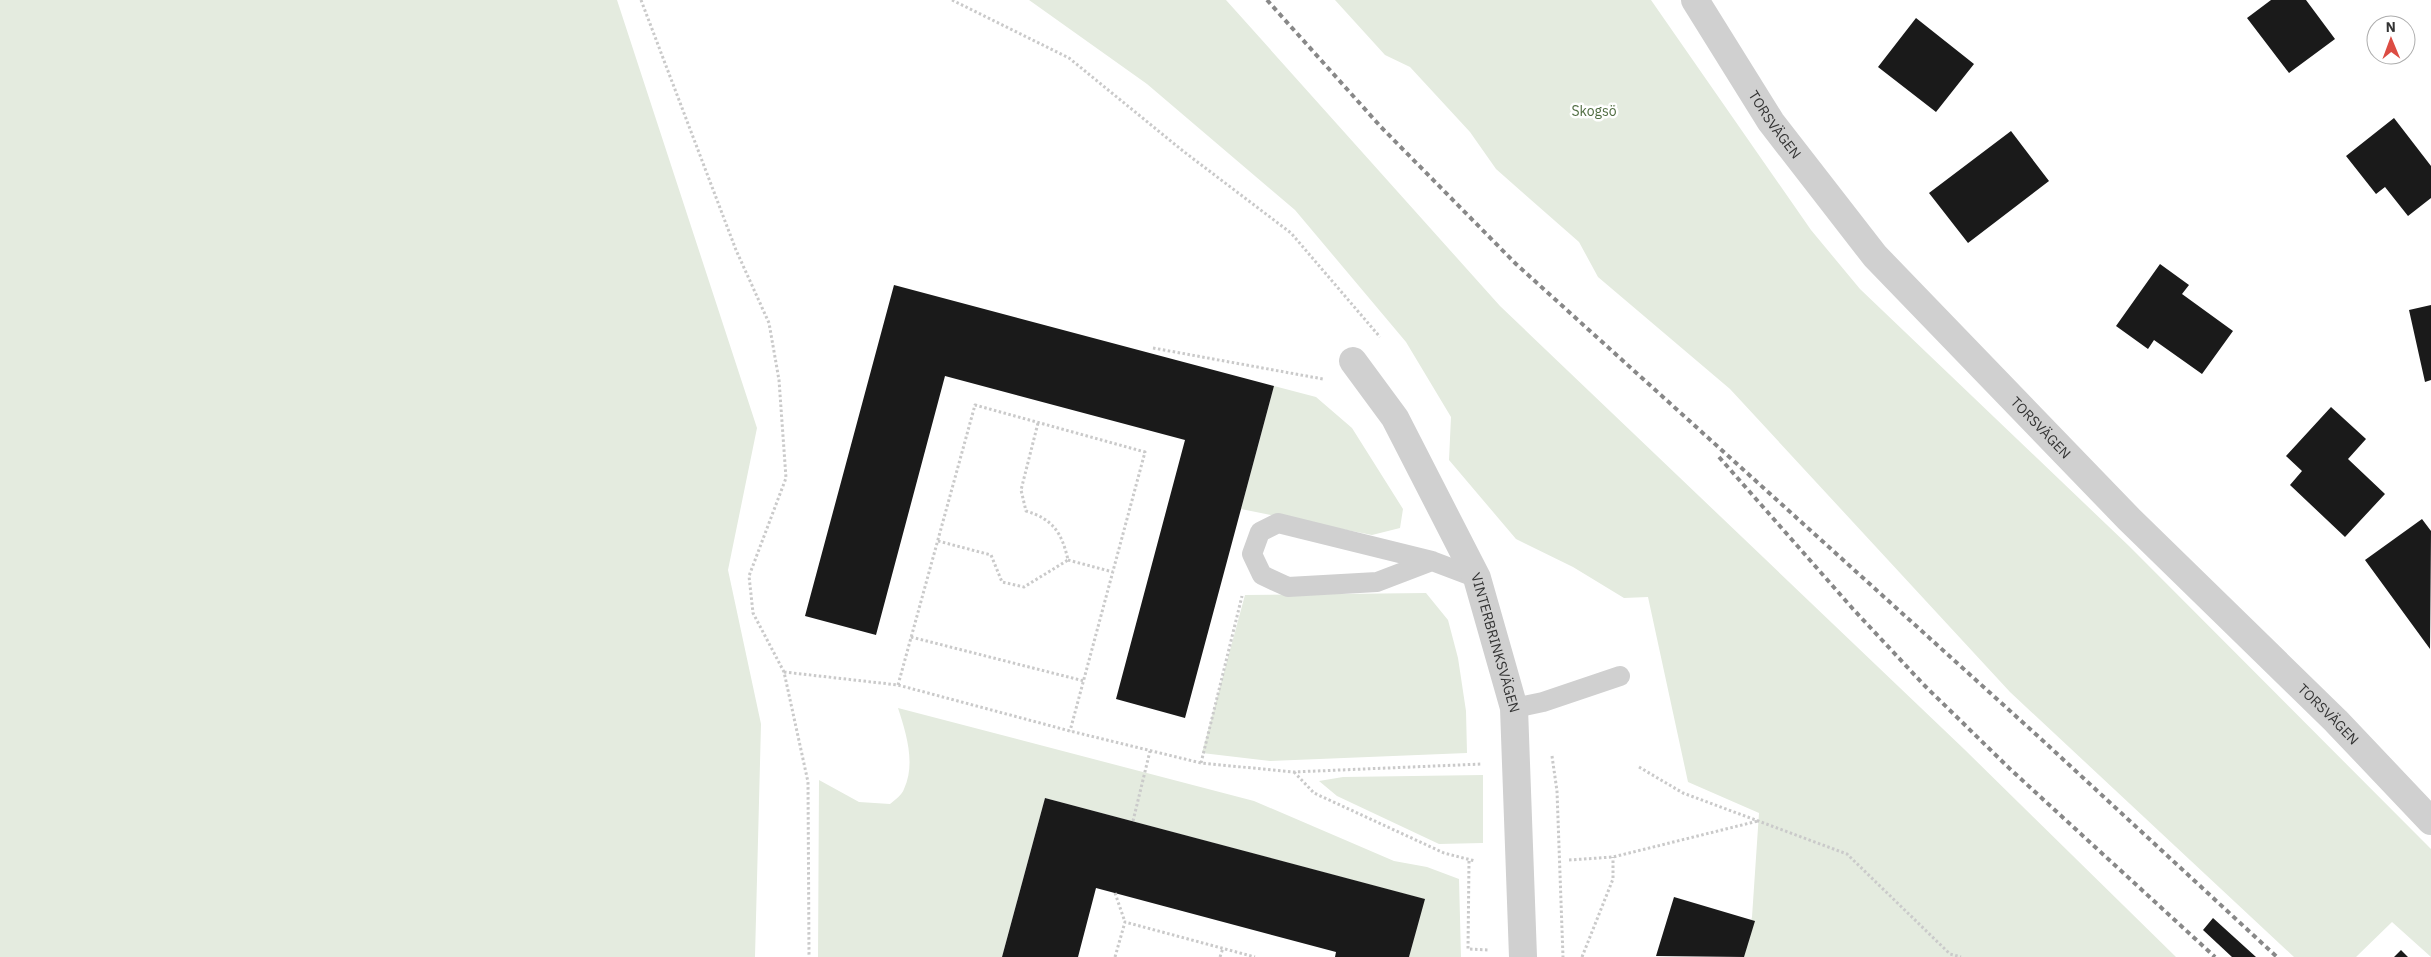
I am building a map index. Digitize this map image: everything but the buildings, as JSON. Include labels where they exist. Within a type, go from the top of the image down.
[{"type":"street","name":"TORSVÄGEN","points":[[1695,0],[1771,122],[1875,256],[2129,519],[2336,721],[2431,821]]},
{"type":"street","name":"VINTERBRINKSVÄGEN","points":[[1353,361],[1395,418],[1477,578],[1514,708],[1523,957]]},
{"type":"lane","points":[[1432,561],[1377,582],[1288,587],[1262,575],[1252,554],[1260,532],[1278,522],[1432,561],[1477,578]]},
{"type":"lane","points":[[1514,708],[1543,702],[1620,676]]},
{"type":"path","points":[[641,0],[736,250],[769,323],[780,380],[786,478],[749,576],[753,613],[784,672],[808,782],[809,957]]},
{"type":"path","points":[[952,0],[1070,58],[1183,151],[1291,233],[1382,338]]},
{"type":"path","points":[[1153,348],[1323,379]]},
{"type":"path","points":[[898,684],[975,404],[1145,452],[1070,731]]},
{"type":"path","points":[[1038,423],[1021,490],[1022,497],[1026,511],[1041,515],[1053,526],[1064,541],[1068,560]]},
{"type":"path","points":[[938,541],[991,554],[1002,582],[1024,587],[1068,560],[1113,572]]},
{"type":"path","points":[[1201,763],[1252,554]]},
{"type":"path","points":[[911,637],[1084,681]]},
{"type":"path","points":[[784,672],[898,684],[1070,731],[1201,763],[1294,772],[1488,764]]},
{"type":"path","points":[[1133,821],[1150,751]]},
{"type":"path","points":[[1639,767],[1683,794],[1847,854],[1950,954],[1961,957]]},
{"type":"path","points":[[1294,772],[1314,793],[1444,854],[1475,861]]},
{"type":"path","points":[[1569,860],[1613,857],[1758,820]]},
{"type":"path","points":[[1582,957],[1613,879],[1613,857]]},
{"type":"path","points":[[1469,861],[1468,949],[1496,950]]},
{"type":"path","points":[[1115,893],[1125,922],[1115,957]]},
{"type":"path","points":[[1125,922],[1255,957]]},
{"type":"path","points":[[1220,957],[1223,948]]},
{"type":"green space","points":[[0,0],[617,0],[757,428],[728,570],[761,724],[755,957],[0,957]]},
{"type":"green space","points":[[1029,0],[1226,0],[1500,306],[1964,749],[2176,957],[1741,957],[1752,917],[1759,813],[1688,782],[1648,597],[1624,598],[1573,567],[1516,539],[1449,460],[1451,417],[1406,342],[1295,210],[1147,84]]},
{"type":"green space","name":"Skogsö","points":[[1335,0],[1651,0],[1811,230],[1860,289],[2129,546],[2431,849],[2431,957],[2392,922],[2356,957],[2294,957],[2010,692],[1730,389],[1598,277],[1579,242],[1496,169],[1470,132],[1410,67],[1385,55]]},
{"type":"green space","points":[[1274,386],[1316,397],[1352,428],[1403,509],[1400,528],[1372,535],[1241,509]]},
{"type":"green space","points":[[1426,593],[1448,620],[1458,658],[1466,711],[1467,753],[1270,761],[1202,753],[1245,595]]},
{"type":"green space","points":[[898,708],[1254,801],[1394,861],[1427,867],[1459,879],[1461,957],[1409,957],[1424,899],[1045,798],[1002,957],[818,957],[819,780],[859,802],[890,804],[898,797],[908,779],[909,759],[907,738]]},
{"type":"green space","points":[[1483,775],[1483,843],[1439,844],[1337,796],[1319,781],[1343,777]]},
{"type":"railway","points":[[1267,0],[1381,127],[1516,264],[2040,738],[2277,957]]},
{"type":"railway","points":[[1719,457],[1853,609],[1924,685],[2009,768],[2215,957]]}]
